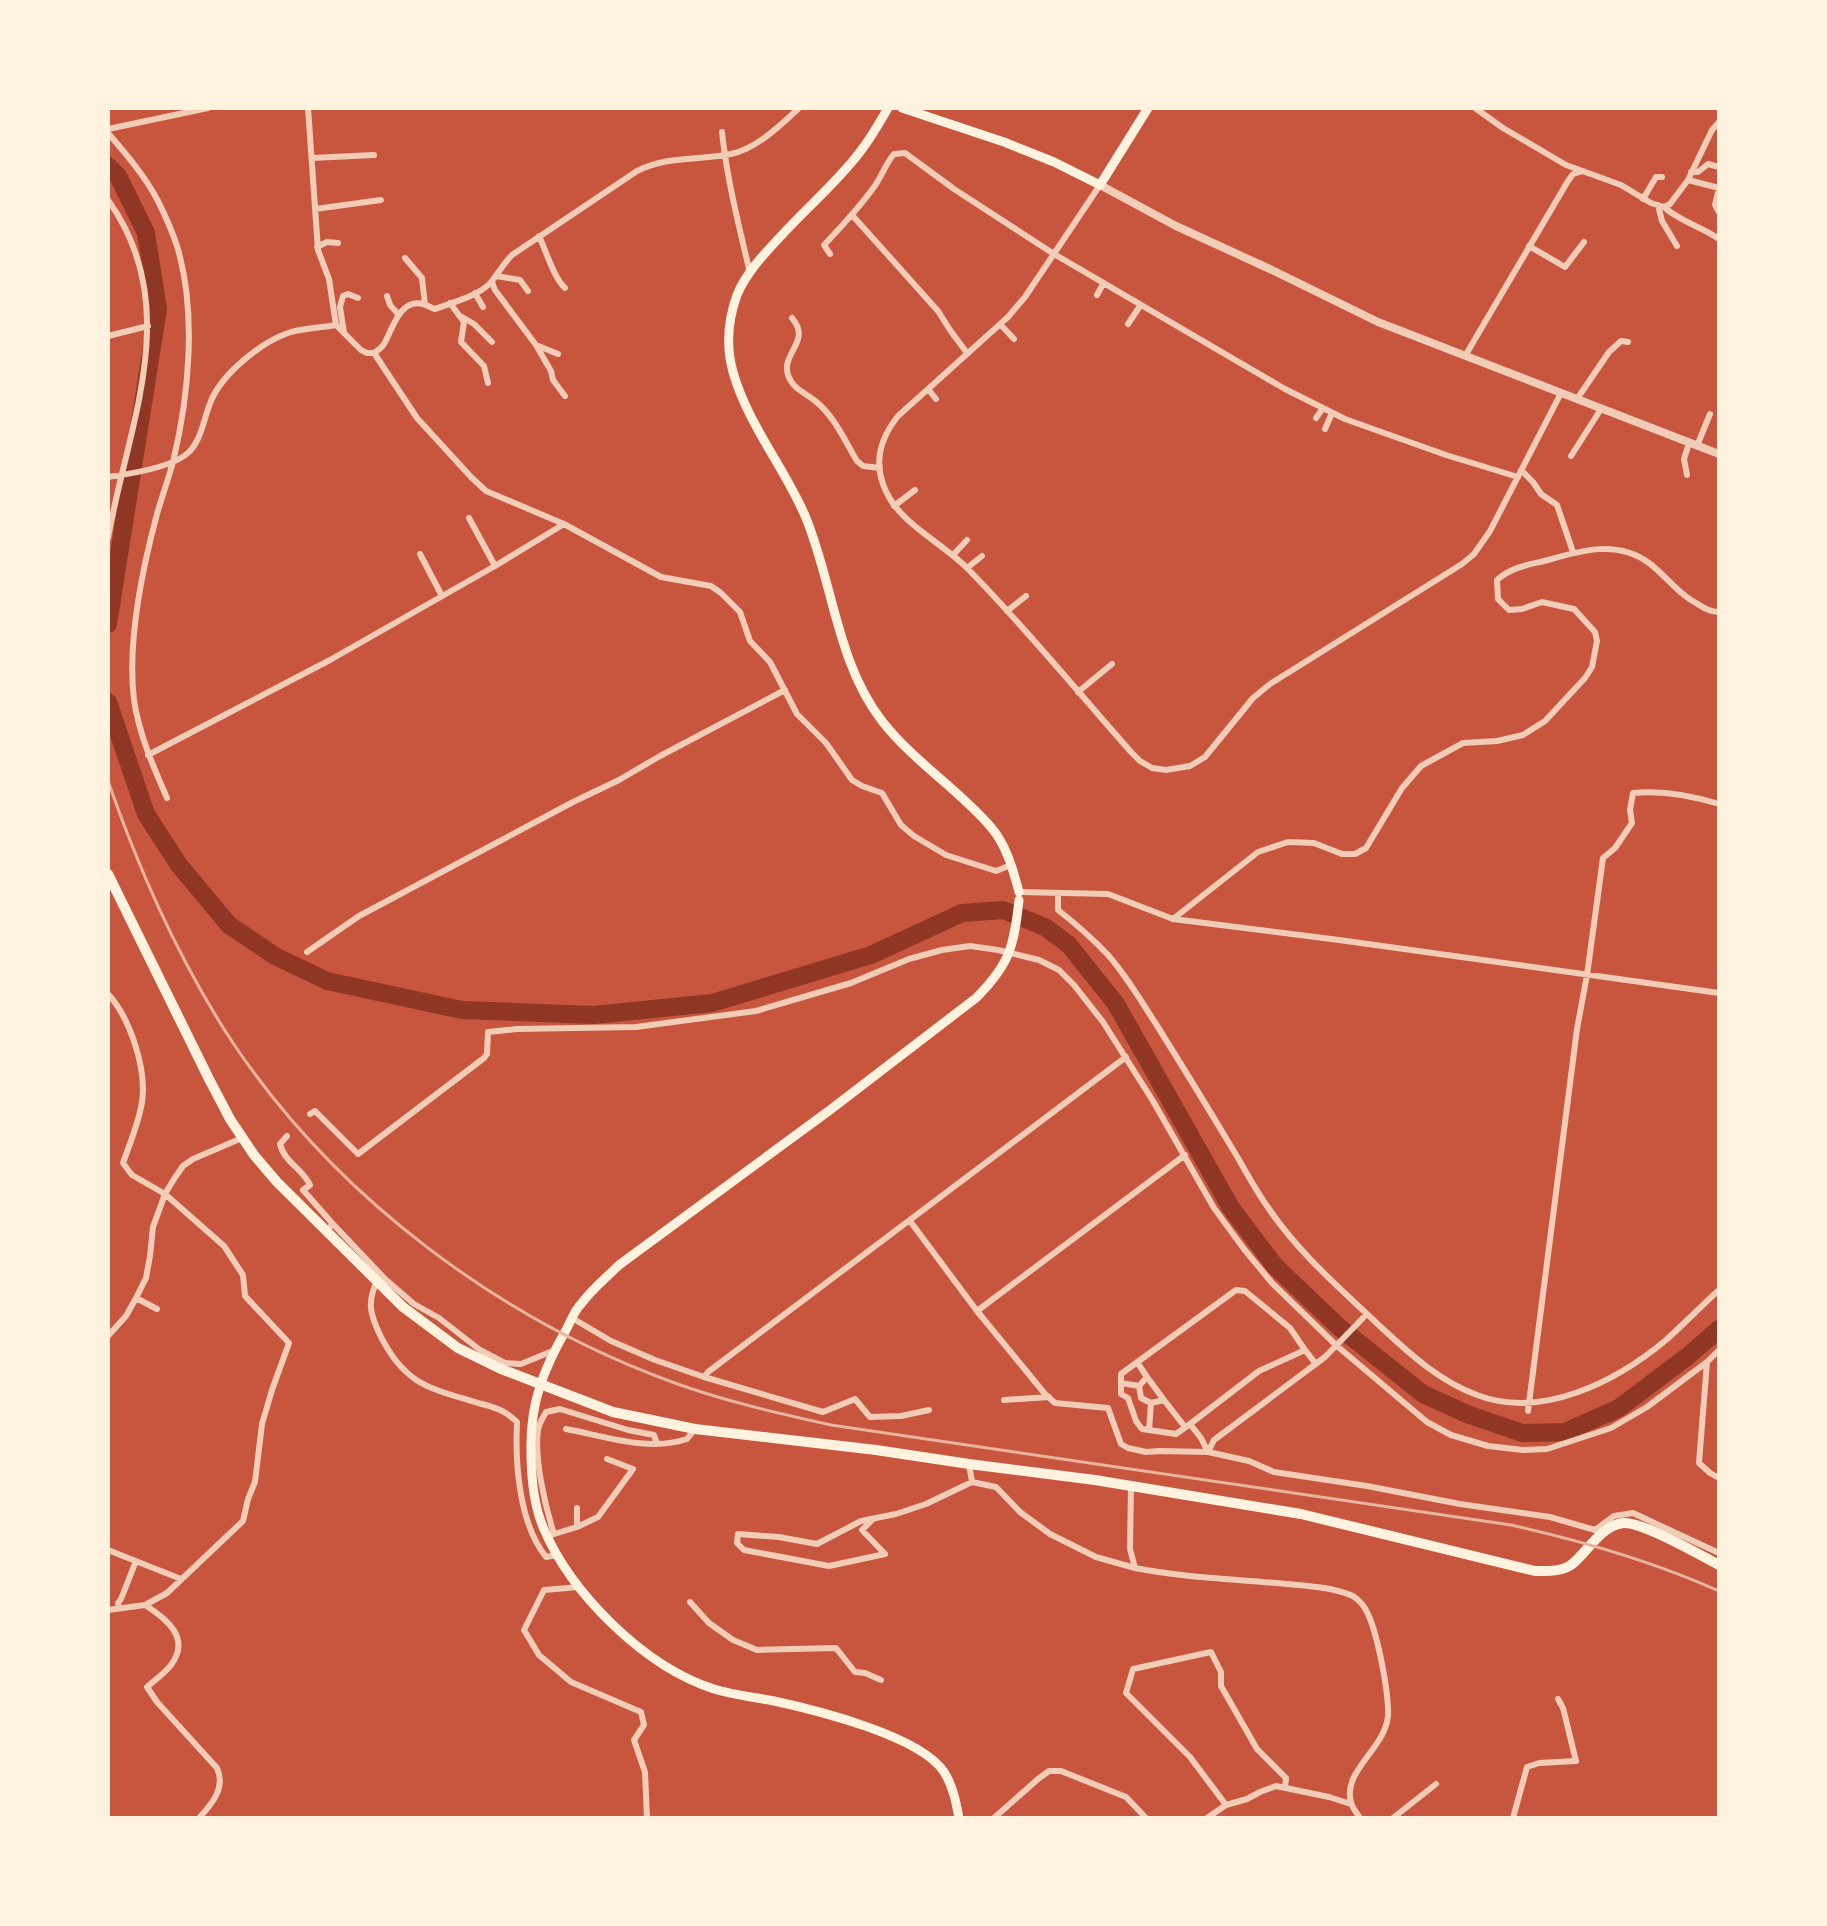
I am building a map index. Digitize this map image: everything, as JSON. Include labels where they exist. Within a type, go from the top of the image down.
[{"type":"main road","points":[[888,108],[851,163],[763,255],[750,273],[738,294],[730,319],[732,369],[739,392],[781,468],[819,550],[848,657],[864,693],[904,746],[991,827],[1011,865],[1019,900],[1017,928],[1010,950],[993,981],[976,998],[619,1265],[596,1286],[578,1307],[539,1385],[530,1423],[531,1473],[536,1503],[557,1555],[600,1612],[635,1643],[688,1679],[716,1690],[775,1701],[847,1720],[917,1748],[943,1770],[952,1788],[959,1818]]},
{"type":"main road","points":[[902,108],[1004,142],[1100,185],[1148,108]]},
{"type":"main road","points":[[108,874],[209,1079],[254,1155],[277,1182],[330,1228],[403,1307],[458,1348],[501,1369],[613,1412],[695,1429],[1095,1480],[1301,1514],[1535,1571],[1571,1565],[1605,1532],[1623,1523],[1634,1524],[1719,1565]]},
{"type":"street","points":[[167,798],[148,755],[134,702],[132,667],[144,569],[170,462],[186,375],[189,325],[185,282],[177,245],[157,199],[108,131],[208,108]]},
{"type":"street","points":[[308,108],[317,247],[329,279],[336,325],[367,353],[374,353],[385,343],[399,315],[413,304],[421,303],[435,309],[475,293],[494,279],[512,255],[637,171],[671,159],[724,155],[747,149],[799,108]]},
{"type":"street","points":[[1475,108],[1566,165],[1621,185],[1719,239]]},
{"type":"street","points":[[1661,206],[1670,204],[1690,176],[1718,121]]},
{"type":"street","points":[[722,132],[724,155],[750,273]]},
{"type":"street","points":[[830,254],[824,245],[877,183],[894,154],[905,153],[1054,254],[1285,389],[1345,419],[1446,455],[1520,473],[1557,505],[1573,552]]},
{"type":"street","points":[[312,158],[374,155]]},
{"type":"street","points":[[1690,176],[1708,164],[1719,167]]},
{"type":"street","points":[[1465,356],[1568,181],[1573,174],[1583,171]]},
{"type":"street","points":[[1690,176],[1719,188],[1715,205],[1719,212]]},
{"type":"street","points":[[1643,199],[1656,177],[1662,177]]},
{"type":"street","points":[[1561,393],[1490,531],[1474,554],[1270,684],[1253,698],[1205,757],[1190,766],[1166,770],[1152,768],[1140,761],[967,568],[894,506],[883,485],[880,468],[880,454],[888,429],[898,416],[1000,324],[1025,297],[1100,185],[1176,226],[1378,322],[1719,454]]},
{"type":"street","points":[[315,209],[381,200]]},
{"type":"street","points":[[108,538],[142,383],[148,326],[141,271],[120,217],[109,202]]},
{"type":"street","points":[[1661,206],[1662,221],[1677,246]]},
{"type":"street","points":[[851,214],[938,311],[967,353]]},
{"type":"street","points":[[539,236],[556,280],[565,288]]},
{"type":"street","points":[[317,247],[327,242],[338,243]]},
{"type":"street","points":[[1529,246],[1565,267],[1584,242]]},
{"type":"street","points":[[405,258],[422,278],[425,305]]},
{"type":"street","points":[[494,279],[520,280],[528,291]]},
{"type":"street","points":[[494,279],[495,290],[536,345],[553,380],[565,396]]},
{"type":"street","points":[[1097,295],[1103,284]]},
{"type":"street","points":[[475,293],[483,307]]},
{"type":"street","points":[[344,333],[340,307],[343,296],[348,294],[358,298]]},
{"type":"street","points":[[387,296],[399,315]]},
{"type":"street","points":[[450,303],[464,322],[461,342],[484,366],[488,383]]},
{"type":"street","points":[[1128,324],[1140,306]]},
{"type":"street","points":[[459,315],[474,324],[492,342]]},
{"type":"street","points":[[792,318],[798,325],[800,335],[786,371],[791,383],[827,412],[857,461],[863,466],[880,468]]},
{"type":"street","points":[[1000,324],[1014,339]]},
{"type":"street","points":[[108,477],[170,462],[189,453],[196,443],[212,398],[225,379],[265,344],[288,333],[336,325]]},
{"type":"street","points":[[108,336],[148,326]]},
{"type":"street","points":[[1185,345],[1192,335]]},
{"type":"street","points":[[1577,399],[1609,352],[1621,341],[1628,342]]},
{"type":"street","points":[[536,345],[558,354]]},
{"type":"street","points":[[374,353],[417,418],[486,491],[564,524],[661,577],[711,586],[721,593],[740,612],[750,641],[770,662],[797,714],[826,743],[852,780],[882,793],[901,825],[914,836],[946,855],[996,871],[1011,865]]},
{"type":"street","points":[[928,389],[936,399]]},
{"type":"street","points":[[1316,418],[1323,408]]},
{"type":"street","points":[[1571,456],[1601,409]]},
{"type":"street","points":[[1325,429],[1332,413]]},
{"type":"street","points":[[1687,475],[1684,459],[1710,414]]},
{"type":"street","points":[[894,506],[915,490]]},
{"type":"street","points":[[469,518],[495,566]]},
{"type":"street","points":[[148,755],[330,660],[564,524]]},
{"type":"street","points":[[953,555],[967,540]]},
{"type":"street","points":[[1173,919],[1258,852],[1288,842],[1314,843],[1342,854],[1355,854],[1366,848],[1402,788],[1421,766],[1463,743],[1497,741],[1523,735],[1545,721],[1592,667],[1597,641],[1595,632],[1574,609],[1542,602],[1509,610],[1498,599],[1497,580],[1507,571],[1573,552],[1620,549],[1648,562],[1684,596],[1712,612],[1719,612]]},
{"type":"street","points":[[420,554],[442,596]]},
{"type":"street","points":[[967,568],[982,556]]},
{"type":"street","points":[[1007,611],[1026,596]]},
{"type":"street","points":[[1078,692],[1112,664]]},
{"type":"street","points":[[307,952],[359,916],[785,690]]},
{"type":"street","points":[[1528,1407],[1577,1029],[1603,858],[1615,848],[1632,823],[1630,810],[1633,793],[1688,794],[1719,804]]},
{"type":"street","points":[[1058,893],[1058,910],[1109,956],[1139,997],[1267,1207],[1338,1289],[1433,1371],[1476,1395],[1528,1407],[1593,1387],[1622,1370],[1664,1341],[1719,1290]]},
{"type":"street","points":[[1019,900],[1058,893],[1108,894],[1173,919],[1719,993]]},
{"type":"street","points":[[310,1114],[315,1111],[358,1154],[484,1058],[488,1032],[636,1027],[720,1017],[756,1011],[851,983],[909,959],[942,950],[970,946],[1010,950],[1059,970],[1074,985],[1126,1057],[1214,1208],[1272,1283],[1434,1426],[1451,1435],[1488,1446],[1547,1449],[1611,1428],[1647,1407],[1719,1350]]},
{"type":"street","points":[[108,994],[126,1021],[142,1080],[142,1102],[123,1163],[132,1175],[165,1194],[224,1246],[243,1275],[245,1296],[289,1343],[262,1424],[255,1482],[243,1521],[167,1593],[145,1605],[118,1606],[108,1610]]},
{"type":"street","points":[[704,1377],[1126,1057]]},
{"type":"street","points":[[287,1136],[280,1144],[281,1151],[307,1178],[310,1185],[303,1190],[330,1228],[414,1304],[439,1318],[480,1350],[505,1363],[521,1364],[555,1350]]},
{"type":"street","points":[[108,1336],[126,1316],[146,1278],[153,1227],[165,1194],[183,1166],[242,1138]]},
{"type":"street","points":[[977,1311],[1185,1155]]},
{"type":"street","points":[[910,1221],[977,1311],[1049,1397],[1055,1403],[1108,1408],[1121,1444],[1128,1448],[1146,1452],[1208,1452],[1249,1461],[1274,1472],[1550,1517],[1595,1530],[1614,1516],[1633,1513],[1719,1553]]},
{"type":"street","points":[[377,1281],[370,1296],[370,1308],[389,1352],[399,1366],[419,1383],[506,1411],[517,1422],[519,1481],[528,1520],[540,1550],[546,1557],[557,1555]]},
{"type":"street","points":[[1305,1350],[1259,1371],[1176,1434],[1142,1429],[1128,1398],[1121,1394],[1121,1374],[1236,1290],[1245,1291],[1290,1328],[1316,1364]]},
{"type":"street","points":[[136,1298],[157,1309]]},
{"type":"street","points":[[572,1318],[611,1341],[655,1360],[823,1412],[855,1399],[870,1417],[901,1416],[929,1410]]},
{"type":"street","points":[[1208,1452],[1214,1440],[1316,1364],[1362,1319]]},
{"type":"street","points":[[1137,1362],[1164,1400],[1201,1438],[1208,1452]]},
{"type":"street","points":[[1707,1362],[1699,1463],[1719,1478]]},
{"type":"street","points":[[1139,1386],[1147,1377]]},
{"type":"street","points":[[1121,1383],[1139,1386]]},
{"type":"street","points":[[1139,1386],[1141,1398],[1151,1403],[1164,1400]]},
{"type":"street","points":[[1004,1400],[1049,1397]]},
{"type":"street","points":[[1149,1430],[1151,1403]]},
{"type":"street","points":[[607,1459],[633,1469],[598,1517],[550,1535],[538,1443],[539,1426],[546,1412],[560,1409],[654,1435],[657,1444]]},
{"type":"street","points":[[566,1429],[657,1444],[687,1439],[695,1429]]},
{"type":"street","points":[[969,1464],[972,1482]]},
{"type":"street","points":[[874,1518],[862,1530],[885,1554],[829,1566],[764,1555],[744,1550],[737,1543],[738,1534],[752,1534],[817,1544],[861,1521],[926,1504],[972,1482],[996,1487],[1020,1512],[1050,1534],[1096,1557],[1179,1576],[1333,1589],[1357,1598],[1367,1612],[1380,1653],[1388,1717],[1382,1738],[1349,1786],[1351,1804],[1360,1818]]},
{"type":"street","points":[[1131,1486],[1130,1549],[1135,1568]]},
{"type":"street","points":[[577,1508],[577,1527]]},
{"type":"street","points":[[108,1550],[181,1579]]},
{"type":"street","points":[[118,1606],[136,1561]]},
{"type":"street","points":[[579,1587],[544,1590],[524,1630],[539,1655],[571,1682],[641,1712],[644,1725],[634,1740],[645,1772],[647,1818]]},
{"type":"street","points":[[109,1601],[118,1606]]},
{"type":"street","points":[[690,1602],[709,1623],[733,1640],[757,1650],[836,1648],[855,1672],[881,1680]]},
{"type":"street","points":[[145,1605],[171,1625],[177,1636],[177,1653],[170,1666],[147,1687],[221,1775],[221,1786],[212,1804],[199,1818]]},
{"type":"street","points":[[1226,1805],[1190,1757],[1126,1693],[1133,1669],[1211,1652],[1221,1672],[1221,1686],[1257,1749],[1286,1778],[1285,1788]]},
{"type":"street","points":[[1513,1818],[1527,1767],[1539,1763],[1576,1761],[1558,1699]]},
{"type":"street","points":[[994,1818],[1049,1771],[1061,1771],[1126,1797],[1146,1818]]},
{"type":"street","points":[[1393,1818],[1436,1784]]},
{"type":"street","points":[[1207,1818],[1226,1805],[1276,1786],[1351,1804]]},
{"type":"waterway","points":[[108,166],[118,176],[146,233],[158,309],[108,624]]},
{"type":"waterway","points":[[108,702],[146,814],[179,865],[229,925],[275,956],[327,981],[462,1010],[594,1015],[712,1003],[871,955],[962,913],[1003,910],[1045,927],[1069,945],[1116,1004],[1231,1208],[1275,1266],[1339,1327],[1423,1394],[1467,1414],[1522,1433],[1565,1432],[1619,1408],[1719,1329]]},
{"type":"railway","points":[[108,781],[147,883],[178,948],[213,1012],[274,1099],[321,1152],[426,1247],[484,1288],[608,1356],[672,1382],[731,1401],[831,1425],[1511,1525],[1617,1553],[1719,1591]]}]
